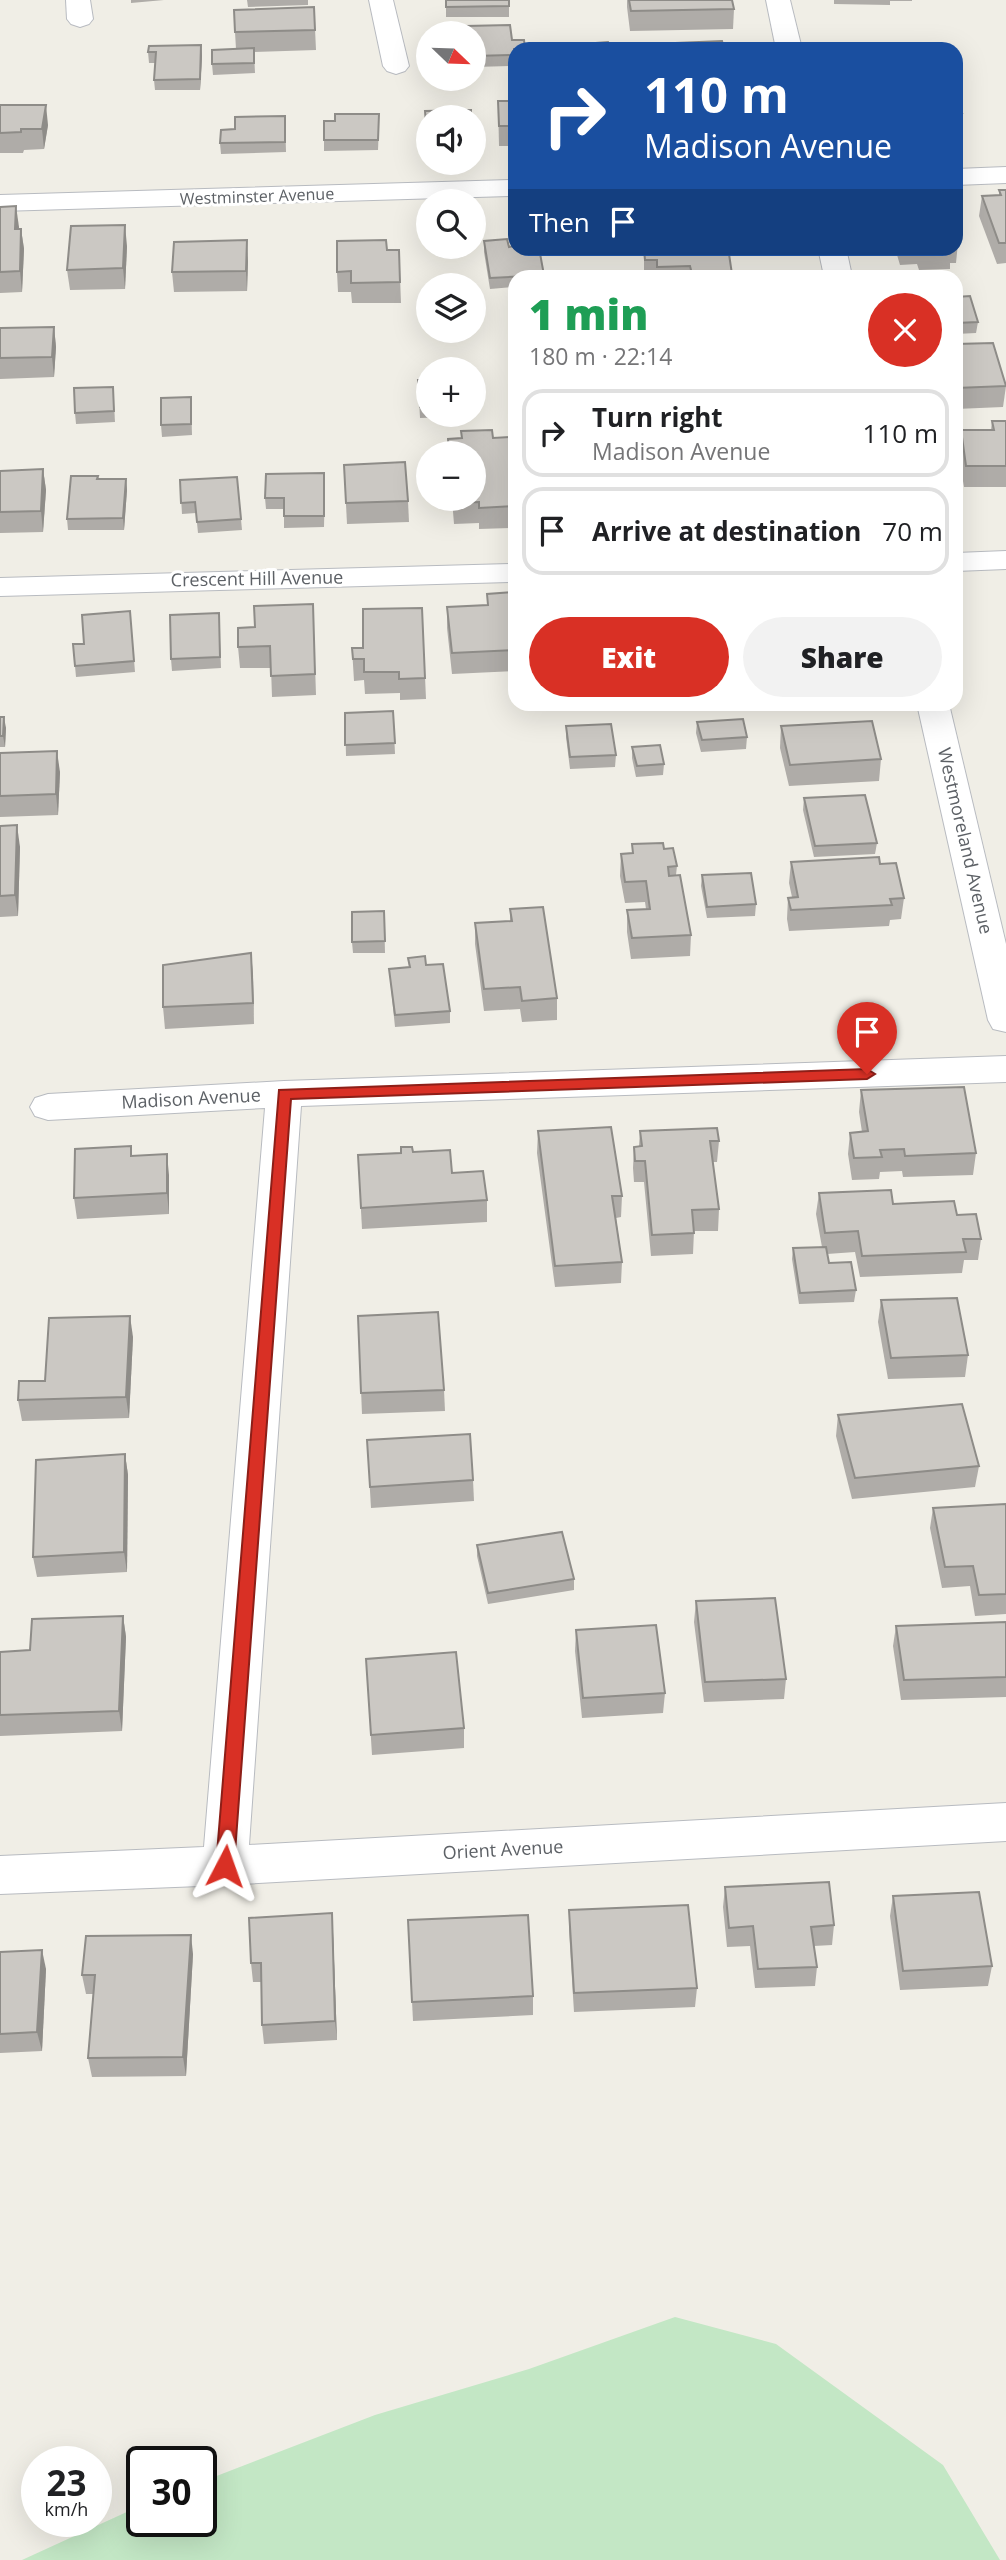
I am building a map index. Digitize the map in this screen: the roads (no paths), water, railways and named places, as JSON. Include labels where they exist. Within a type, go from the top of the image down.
[{"type":"street","points":[[381,0],[396,66]]},
{"type":"street","points":[[778,0],[787,42]]},
{"type":"street","points":[[963,177],[1006,175]]},
{"type":"street","name":"Westminster Avenue","points":[[0,203],[508,188]]},
{"type":"street","points":[[963,562],[1006,560]]},
{"type":"street","name":"Crescent Hill Avenue","points":[[0,587],[508,573]]},
{"type":"street","name":"Westmoreland Avenue","points":[[935,711],[1006,1020]]},
{"type":"street","name":"Madison Avenue","points":[[48,1107],[284,1094],[1006,1069]]},
{"type":"street","points":[[225,1866],[284,1094]]},
{"type":"street","name":"Orient Avenue","points":[[0,1875],[225,1866],[1006,1822]]}]
